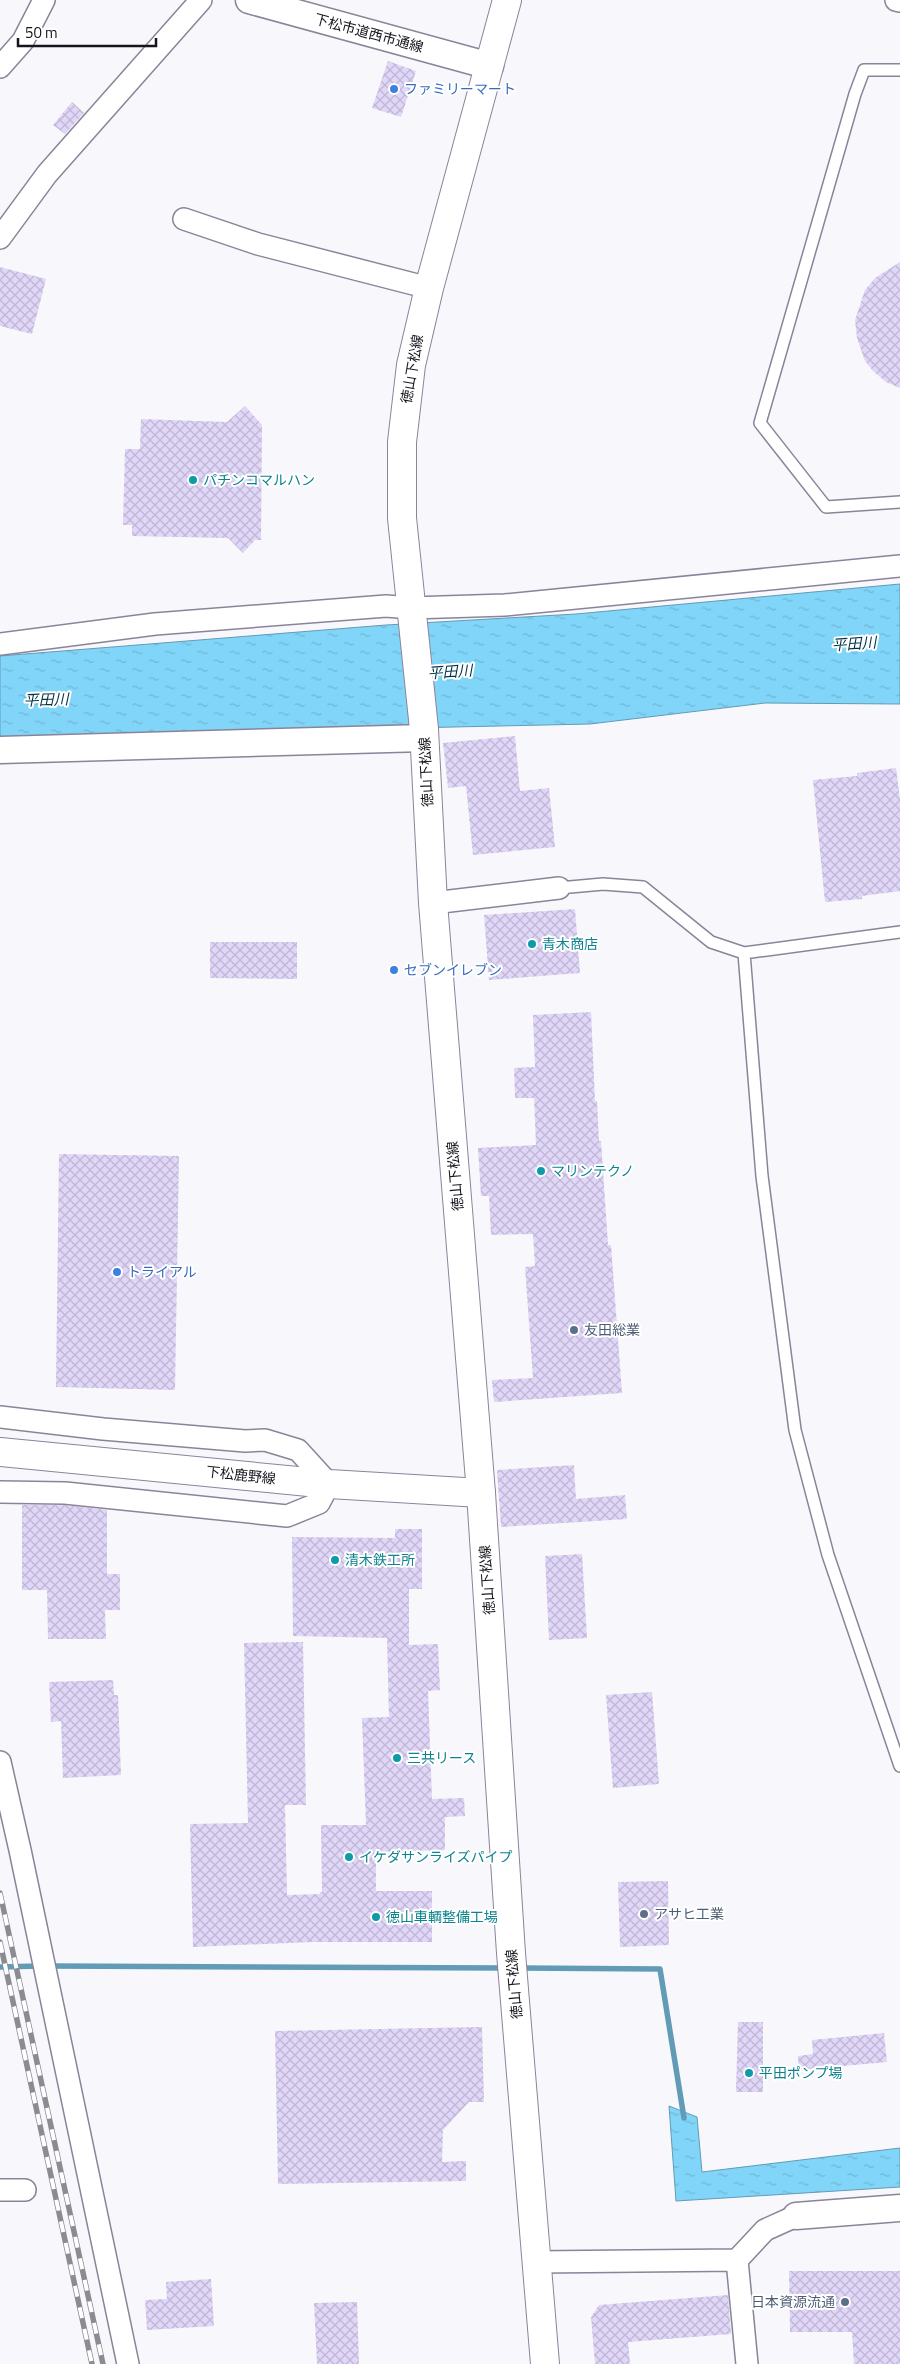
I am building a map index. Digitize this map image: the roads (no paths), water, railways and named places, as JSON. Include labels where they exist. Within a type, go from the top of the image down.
[{"type":"main road","name":"徳山下松線","points":[[507,0],[429,288],[411,365],[402,442],[402,518],[424,734],[432,903],[481,1493],[511,1953],[545,2364]]},
{"type":"main road","name":"下松鹿野線","points":[[0,1452],[329,1484],[481,1493]]},
{"type":"street","points":[[0,67],[23,41],[44,0]]},
{"type":"street","points":[[0,238],[47,174],[201,0]]},
{"type":"street","name":"下松市道西市通線","points":[[249,0],[490,66]]},
{"type":"street","points":[[896,0],[900,1]]},
{"type":"street","points":[[184,219],[258,244],[429,288]]},
{"type":"street","points":[[0,644],[154,624],[386,606],[412,611],[505,605],[900,566]]},
{"type":"street","points":[[0,750],[424,734]]},
{"type":"street","points":[[432,903],[559,888]]},
{"type":"street","points":[[0,1416],[113,1430],[245,1441],[265,1440],[298,1450],[329,1484],[319,1503],[287,1516],[65,1493],[0,1492]]},
{"type":"street","points":[[0,1762],[128,2364]]},
{"type":"street","points":[[0,2190],[25,2190]]},
{"type":"street","points":[[537,2262],[737,2260],[766,2230],[796,2216],[900,2208]]},
{"type":"street","points":[[737,2260],[747,2364]]},
{"type":"lane","points":[[900,70],[864,70],[855,94],[760,423],[826,506],[900,502]]},
{"type":"lane","points":[[559,888],[603,884],[643,887],[711,942],[744,954],[900,932]]},
{"type":"lane","points":[[744,954],[762,1176],[795,1430],[828,1555],[900,1766]]},
{"type":"water","name":"平田川","points":[[900,584],[900,704],[765,703],[590,724],[0,737],[0,656],[386,625],[576,614]]},
{"type":"water","points":[[669,2106],[697,2117],[702,2172],[900,2148],[900,2187],[676,2201]]},
{"type":"waterway","points":[[0,1967],[40,1966]]},
{"type":"waterway","points":[[50,1966],[505,1968]]},
{"type":"waterway","points":[[520,1968],[660,1969],[684,2118]]},
{"type":"railway","points":[[0,1893],[103,2364]]},
{"type":"railway","points":[[0,1942],[92,2364]]},
{"type":"place","name":"ファミリーマート","points":[[394,89]]},
{"type":"place","name":"パチンコマルハン","points":[[193,480]]},
{"type":"place","name":"青木商店","points":[[532,944]]},
{"type":"place","name":"セブンイレブン","points":[[394,970]]},
{"type":"place","name":"マリンテクノ","points":[[541,1171]]},
{"type":"place","name":"トライアル","points":[[117,1272]]},
{"type":"place","name":"友田総業","points":[[574,1330]]},
{"type":"place","name":"清木鉄工所","points":[[335,1560]]},
{"type":"place","name":"三共リース","points":[[397,1758]]},
{"type":"place","name":"イケダサンライズパイプ","points":[[349,1857]]},
{"type":"place","name":"アサヒ工業","points":[[644,1914]]},
{"type":"place","name":"徳山車輌整備工場","points":[[376,1917]]},
{"type":"place","name":"平田ポンプ場","points":[[749,2073]]},
{"type":"place","name":"日本資源流通","points":[[845,2302]]}]
